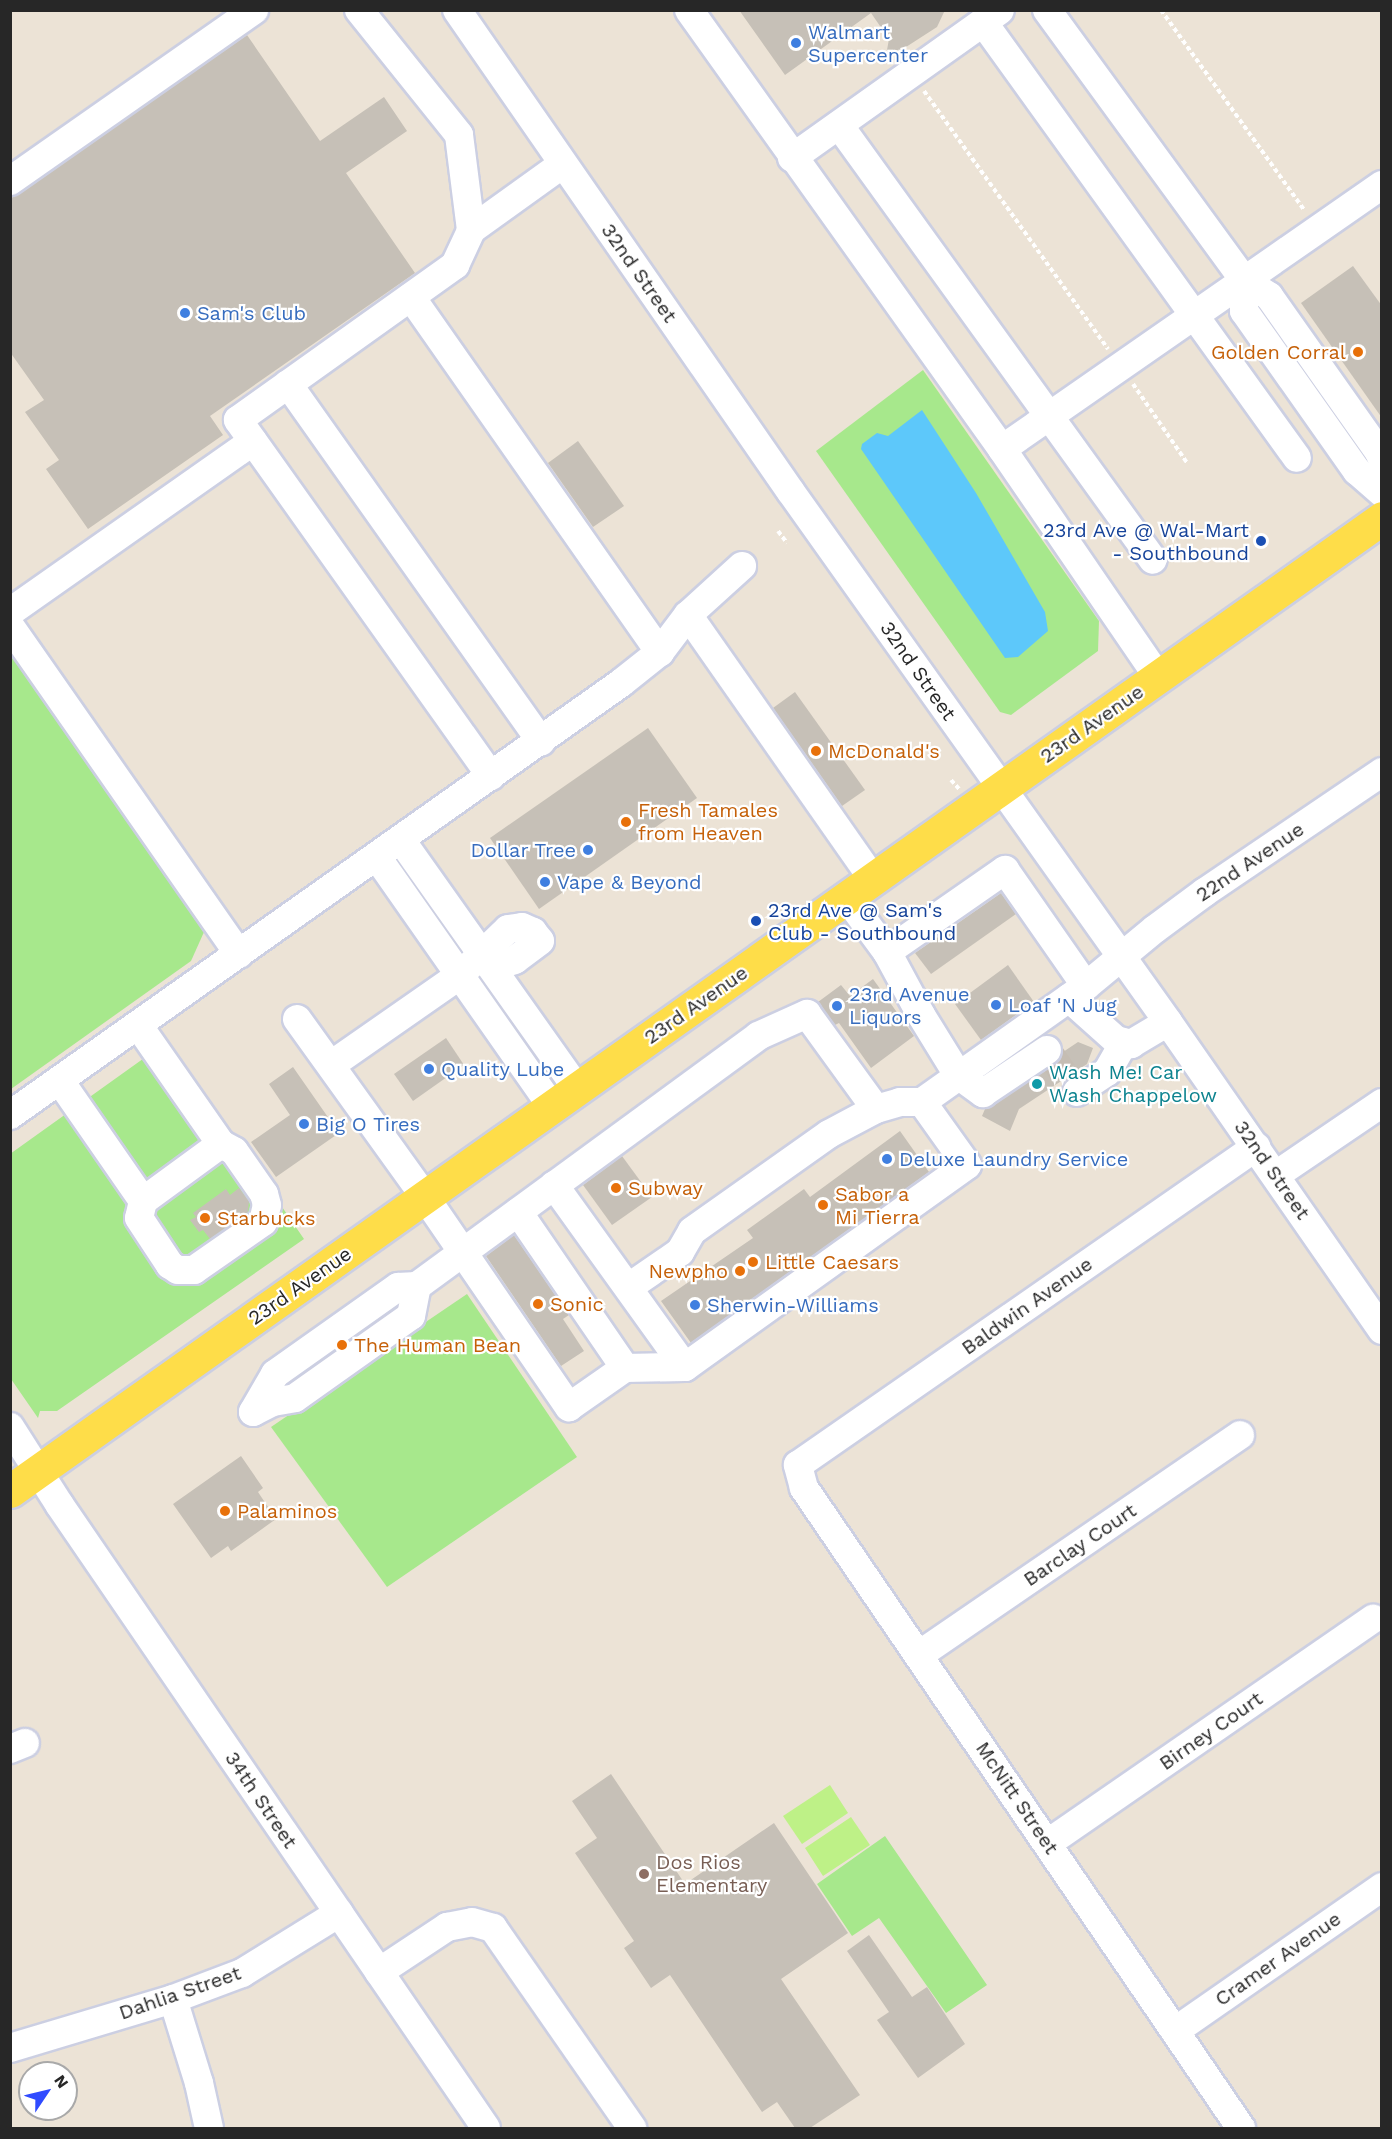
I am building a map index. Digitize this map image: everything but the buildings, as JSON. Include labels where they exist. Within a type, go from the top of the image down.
[{"type":"main road","name":"23rd Avenue","points":[[10,1491],[1382,519]]},
{"type":"street","points":[[10,181],[254,10]]},
{"type":"street","points":[[358,10],[459,135],[471,230]]},
{"type":"street","name":"32nd Street","points":[[457,10],[1001,789],[1276,1175],[1382,1330]]},
{"type":"street","points":[[689,10],[792,158],[1002,449],[1158,677]]},
{"type":"street","points":[[1047,10],[1244,280],[1269,296],[1382,459]]},
{"type":"street","points":[[792,158],[992,16],[1194,315],[1297,458]]},
{"type":"street","points":[[840,125],[1153,560]]},
{"type":"street","points":[[10,612],[245,430],[288,384],[455,265],[471,230],[563,164]]},
{"type":"street","points":[[1002,449],[1382,185]]},
{"type":"street","points":[[1244,280],[1244,311],[1356,471],[1382,493]]},
{"type":"street","points":[[411,297],[660,652]]},
{"type":"street","points":[[288,384],[541,741]]},
{"type":"street","points":[[245,430],[491,776]]},
{"type":"street","points":[[10,1116],[541,741],[660,652],[688,615],[742,566]]},
{"type":"street","points":[[688,615],[873,879]]},
{"type":"street","points":[[10,626],[239,954]]},
{"type":"street","name":"22nd Avenue","points":[[922,1101],[1077,992],[1205,892],[1382,772]]},
{"type":"street","points":[[401,840],[483,955],[565,1098]]},
{"type":"street","points":[[377,857],[460,975],[565,1098]]},
{"type":"street","points":[[887,952],[1005,870],[1077,992],[1116,1041],[1131,1044],[1168,1022]]},
{"type":"street","points":[[847,898],[887,952],[921,1015],[958,1075],[983,1093],[1047,1050]]},
{"type":"street","points":[[331,1065],[460,975],[483,955]]},
{"type":"street","points":[[417,1286],[411,1316],[295,1398],[273,1402],[253,1412],[275,1374],[398,1287],[417,1286],[758,1036],[807,1014],[876,1109]]},
{"type":"street","points":[[297,1019],[425,1197],[569,1407],[626,1368],[685,1367],[967,1165],[922,1101],[900,1102],[876,1109],[829,1134],[692,1231],[680,1252],[629,1287]]},
{"type":"street","points":[[138,1025],[221,1144],[234,1151],[264,1194],[267,1205],[262,1222],[194,1270],[177,1270],[170,1265],[138,1218],[143,1201],[221,1144]]},
{"type":"street","points":[[1077,1092],[1107,1072],[1124,1042]]},
{"type":"street","points":[[60,1081],[143,1201]]},
{"type":"street","points":[[1276,1175],[1382,1103]]},
{"type":"street","name":"Baldwin Avenue","points":[[798,1465],[1256,1147]]},
{"type":"street","points":[[555,1185],[685,1367]]},
{"type":"street","points":[[518,1212],[626,1368]]},
{"type":"street","name":"34th Street","points":[[10,1427],[37,1472],[486,2128]]},
{"type":"street","name":"Barclay Court","points":[[919,1655],[1240,1435]]},
{"type":"street","name":"McNitt Street","points":[[798,1465],[804,1488],[1241,2128]]},
{"type":"street","name":"Birney Court","points":[[1048,1843],[1373,1619]]},
{"type":"street","name":"Cramer Avenue","points":[[1175,2031],[1382,1887]]},
{"type":"street","name":"Dahlia Street","points":[[10,2048],[173,1999],[242,1973],[339,1913]]},
{"type":"street","points":[[379,1972],[447,1927],[472,1923],[493,1928],[632,2128]]},
{"type":"street","points":[[173,1999],[199,2083],[209,2128]]},
{"type":"path","points":[[1161,10],[1310,218]]},
{"type":"path","points":[[912,74],[1187,462]]},
{"type":"path","points":[[778,531],[787,543]]},
{"type":"green space","points":[[923,370],[1099,621],[1098,651],[1011,715],[1000,712],[816,451]]},
{"type":"green space","points":[[10,647],[199,917],[204,932],[191,961],[11,1089]]},
{"type":"green space","points":[[172,1046],[304,1239],[57,1411],[40,1411],[38,1418],[11,1379],[10,1154],[147,1056]]},
{"type":"green space","points":[[467,1294],[577,1457],[387,1587],[271,1427]]},
{"type":"green space","points":[[830,1785],[848,1813],[802,1844],[783,1816]]},
{"type":"green space","points":[[851,1817],[870,1845],[823,1876],[805,1848]]},
{"type":"green space","points":[[885,1836],[987,1985],[946,2013],[879,1918],[852,1936],[817,1884]]},
{"type":"water","points":[[922,410],[976,493],[1045,612],[1048,631],[1018,657],[1005,658],[861,449],[862,444],[877,433],[888,436]]},
{"type":"tunnel","points":[[1047,1050],[1077,1092]]},
{"type":"place","name":"Walmart Supercenter","points":[[796,43]]},
{"type":"place","name":"Sam's Club","points":[[185,313]]},
{"type":"place","name":"Golden Corral","points":[[1358,352]]},
{"type":"place","name":"23rd Ave @ Wal-Mart - Southbound","points":[[1261,541]]},
{"type":"place","name":"McDonald's","points":[[816,751]]},
{"type":"place","name":"Fresh Tamales from Heaven","points":[[626,822]]},
{"type":"place","name":"Dollar Tree","points":[[588,850]]},
{"type":"place","name":"Vape & Beyond","points":[[545,882]]},
{"type":"place","name":"23rd Ave @ Sam's Club - Southbound","points":[[756,921]]},
{"type":"place","name":"Loaf 'N Jug","points":[[996,1005]]},
{"type":"place","name":"23rd Avenue Liquors","points":[[837,1006]]},
{"type":"place","name":"Quality Lube","points":[[429,1069]]},
{"type":"place","name":"Wash Me! Car Wash Chappelow","points":[[1037,1084]]},
{"type":"place","name":"Big O Tires","points":[[304,1124]]},
{"type":"place","name":"Deluxe Laundry Service","points":[[887,1159]]},
{"type":"place","name":"Subway","points":[[616,1188]]},
{"type":"place","name":"Sabor a Mi Tierra","points":[[823,1205]]},
{"type":"place","name":"Starbucks","points":[[205,1218]]},
{"type":"place","name":"Little Caesars","points":[[753,1262]]},
{"type":"place","name":"Newpho","points":[[740,1271]]},
{"type":"place","name":"Sonic","points":[[538,1304]]},
{"type":"place","name":"Sherwin-Williams","points":[[695,1305]]},
{"type":"place","name":"The Human Bean","points":[[342,1345]]},
{"type":"place","name":"Palaminos","points":[[225,1511]]},
{"type":"place","name":"Dos Rios Elementary","points":[[644,1874]]}]
